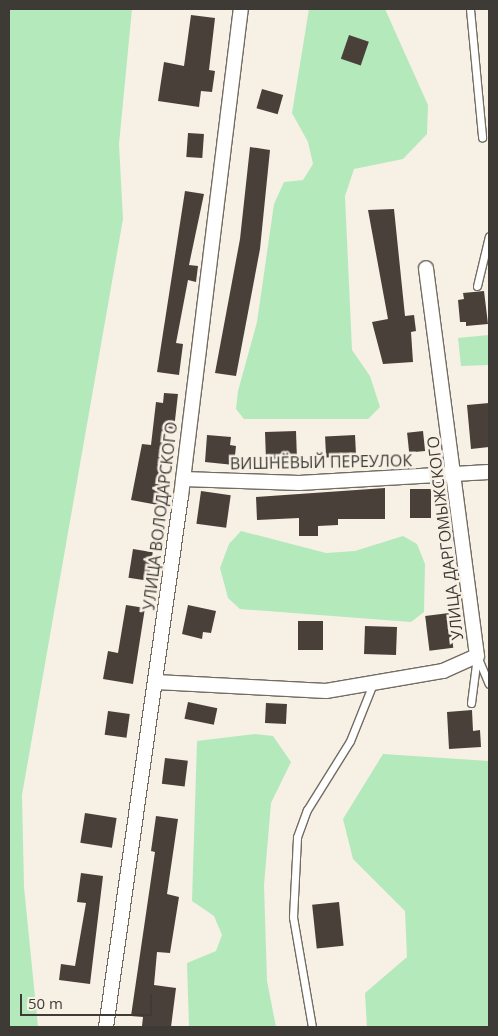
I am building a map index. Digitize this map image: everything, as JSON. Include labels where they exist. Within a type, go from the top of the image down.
[{"type":"street","name":"УЛИЦА ВОЛОДАРСКОГО","points":[[106,1027],[156,682],[183,479],[240,9]]},
{"type":"street","name":"УЛИЦА ДАРГОМЫЖСКОГО","points":[[426,268],[457,476],[477,656]]},
{"type":"street","name":"ВИШНЁВЫЙ ПЕРЕУЛОК","points":[[183,479],[299,483],[457,476],[489,472]]},
{"type":"street","points":[[156,682],[326,691],[372,686],[442,671],[477,656]]},
{"type":"lane","points":[[470,9],[482,137]]},
{"type":"lane","points":[[477,286],[489,236]]},
{"type":"lane","points":[[477,656],[489,684]]},
{"type":"lane","points":[[472,703],[477,656]]},
{"type":"lane","points":[[312,1027],[293,917],[297,837],[306,810],[350,741],[372,686]]},
{"type":"green space","points":[[9,9],[132,9],[119,144],[123,219],[22,795],[24,887],[38,1027],[9,1027]]},
{"type":"green space","points":[[309,9],[385,9],[428,105],[427,134],[403,159],[354,169],[345,196],[352,350],[370,376],[380,407],[368,419],[244,419],[236,409],[238,391],[257,322],[274,204],[284,182],[303,180],[313,164],[308,142],[292,113]]},
{"type":"green space","points":[[489,335],[489,365],[461,366],[458,338]]},
{"type":"green space","points":[[241,531],[326,553],[355,551],[403,536],[417,544],[425,564],[424,612],[411,622],[240,609],[228,598],[220,568],[229,544]]},
{"type":"green space","points":[[255,734],[273,736],[291,762],[271,803],[264,885],[267,981],[276,1027],[189,1027],[187,963],[216,951],[222,935],[214,916],[192,901],[197,741]]},
{"type":"green space","points":[[383,754],[489,761],[489,1027],[367,1027],[365,993],[407,957],[405,911],[353,859],[343,819]]},
{"type":"building","points":[[191,15],[215,18],[209,70],[215,71],[212,92],[201,91],[199,107],[158,101],[164,62],[184,66]]},
{"type":"building","points":[[349,35],[369,42],[361,65],[341,59]]},
{"type":"building","points":[[262,89],[283,95],[278,114],[256,108]]},
{"type":"building","points":[[188,133],[204,134],[202,158],[186,157]]},
{"type":"building","points":[[250,147],[270,150],[260,249],[236,376],[215,373],[240,239]]},
{"type":"building","points":[[185,191],[204,194],[189,265],[198,266],[196,282],[188,280],[176,343],[183,344],[179,375],[157,372]]},
{"type":"building","points":[[394,209],[405,316],[414,315],[416,331],[411,332],[413,362],[383,364],[372,322],[388,319],[368,210]]},
{"type":"building","points":[[484,291],[488,324],[466,326],[466,322],[460,322],[458,300],[464,299],[463,293]]},
{"type":"building","points":[[164,393],[178,394],[174,429],[168,428],[158,505],[131,500],[142,444],[151,445],[156,402],[163,403]]},
{"type":"building","points":[[489,403],[489,447],[471,449],[467,405]]},
{"type":"building","points":[[296,431],[297,459],[266,460],[265,432]]},
{"type":"building","points":[[423,431],[425,451],[409,453],[407,433]]},
{"type":"building","points":[[207,435],[231,437],[230,445],[236,446],[234,465],[205,462]]},
{"type":"building","points":[[355,435],[356,456],[326,458],[325,437]]},
{"type":"building","points":[[385,488],[385,519],[338,519],[338,525],[318,526],[318,536],[299,536],[299,518],[257,520],[256,497]]},
{"type":"building","points":[[410,489],[431,489],[431,518],[410,518]]},
{"type":"building","points":[[201,491],[231,495],[226,528],[196,524]]},
{"type":"building","points":[[133,549],[153,552],[148,581],[128,578]]},
{"type":"building","points":[[126,605],[145,608],[133,684],[103,679],[108,651],[118,653]]},
{"type":"building","points":[[188,605],[216,611],[211,633],[203,632],[202,639],[182,634]]},
{"type":"building","points":[[449,613],[453,648],[429,651],[425,616]]},
{"type":"building","points":[[298,621],[323,621],[323,650],[298,650]]},
{"type":"building","points":[[365,626],[397,627],[396,655],[364,654]]},
{"type":"building","points":[[188,702],[217,708],[214,725],[184,719]]},
{"type":"building","points":[[266,703],[287,704],[286,724],[265,723]]},
{"type":"building","points":[[472,710],[473,731],[480,730],[481,747],[449,749],[447,712]]},
{"type":"building","points":[[108,711],[130,714],[126,738],[105,735]]},
{"type":"building","points":[[165,758],[188,761],[185,787],[162,784]]},
{"type":"building","points":[[85,813],[117,818],[112,848],[80,843]]},
{"type":"building","points":[[156,816],[178,819],[167,894],[179,897],[170,953],[157,952],[154,985],[176,988],[171,1027],[142,1026],[143,1017],[131,1016],[155,852],[151,851]]},
{"type":"building","points":[[81,873],[103,876],[90,984],[59,980],[61,964],[75,966],[86,903],[77,902]]},
{"type":"building","points":[[339,902],[344,946],[317,949],[312,905]]}]
